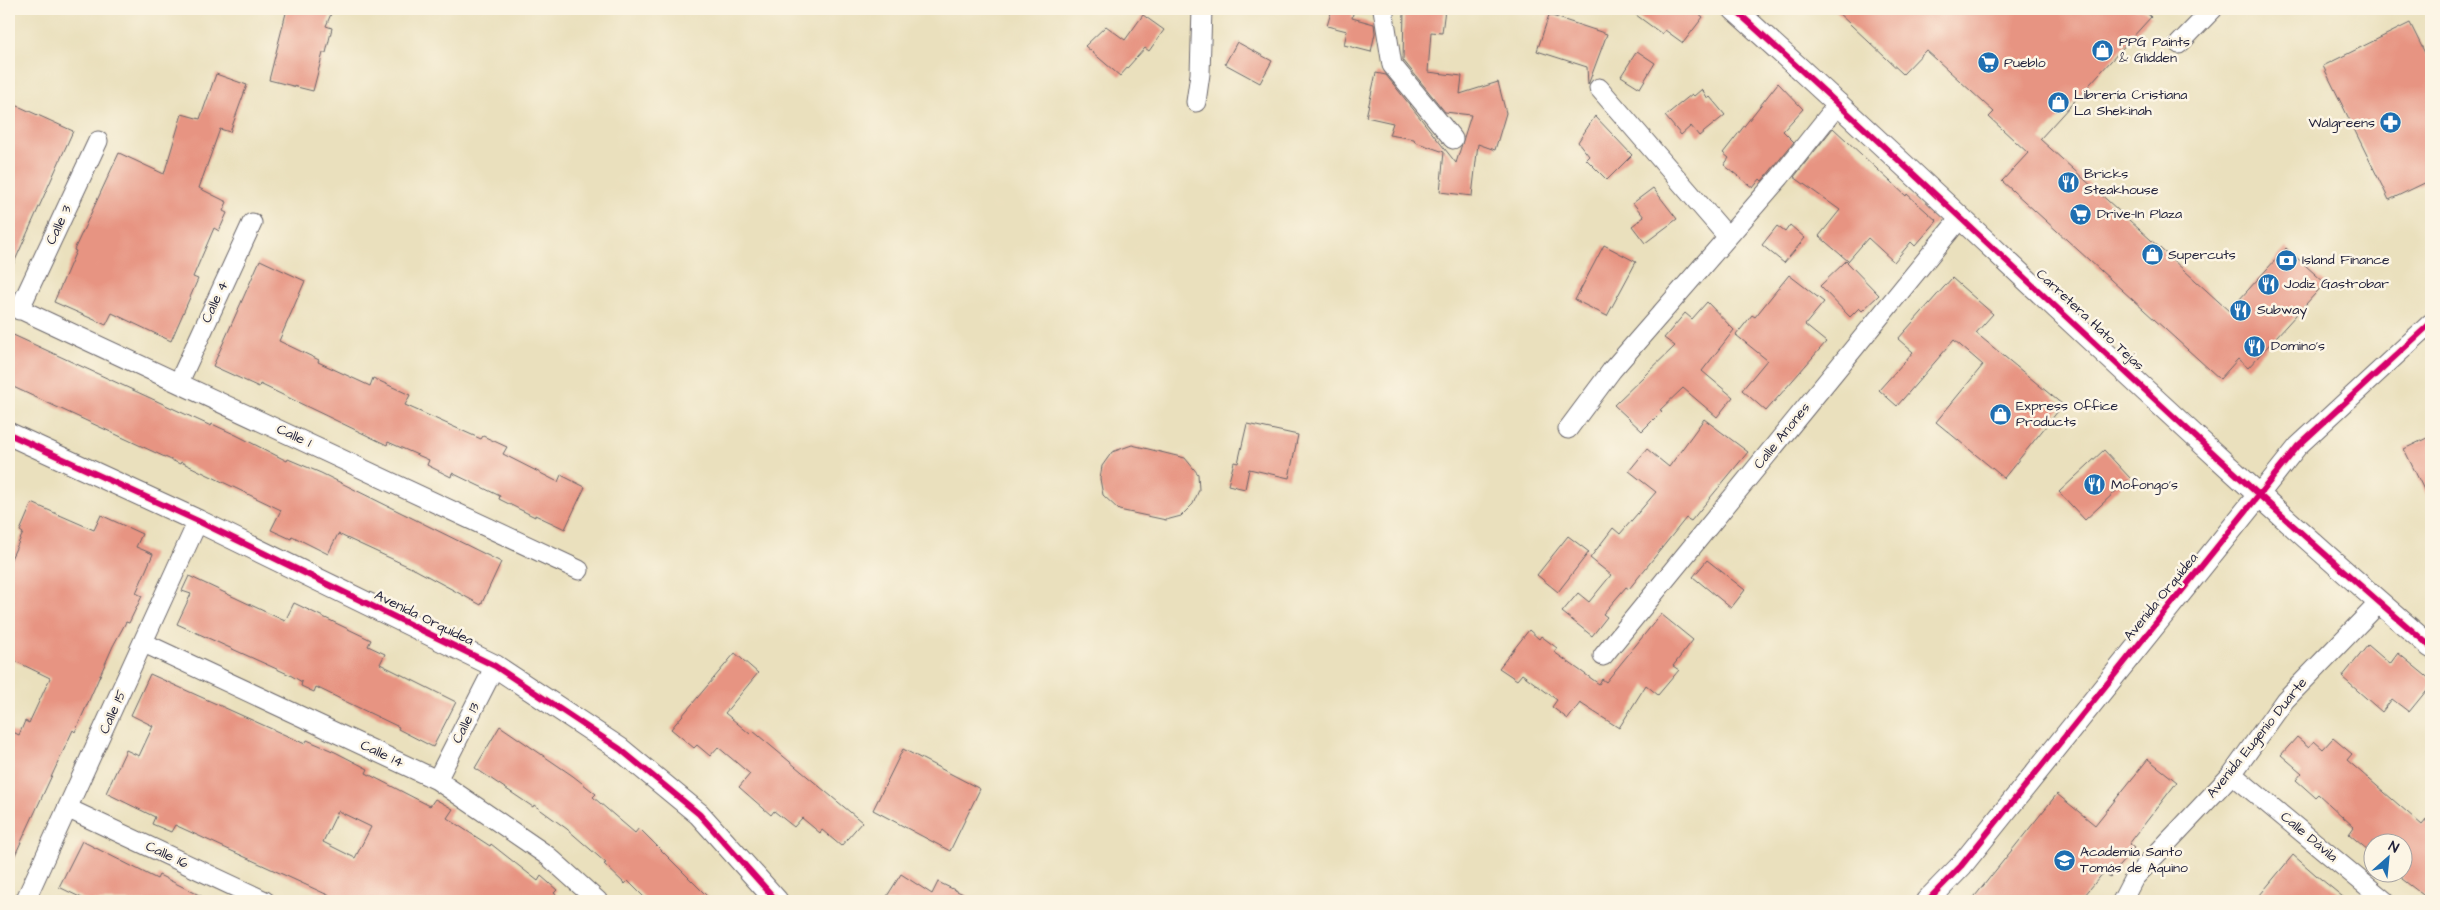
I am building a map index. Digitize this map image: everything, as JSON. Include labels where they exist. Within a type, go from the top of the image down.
[{"type":"street","points":[[1196,102],[1200,74],[1202,9]]},
{"type":"street","points":[[1383,9],[1392,65],[1453,139]]},
{"type":"street","name":"Carretera Hato Tejas","points":[[1734,9],[1839,103],[2259,495],[2431,647]]},
{"type":"street","points":[[2179,44],[2213,9]]},
{"type":"street","points":[[1599,88],[1727,236]]},
{"type":"street","points":[[1568,429],[1612,370],[1780,177],[1839,103]]},
{"type":"street","name":"Calle 3","points":[[14,307],[98,141]]},
{"type":"street","name":"Calle Anones","points":[[1603,656],[1961,217]]},
{"type":"street","name":"Calle 4","points":[[178,382],[252,222]]},
{"type":"street","name":"Calle 1","points":[[14,307],[578,570]]},
{"type":"street","name":"Avenida Orquídea","points":[[1927,901],[1961,866],[2298,446],[2431,323]]},
{"type":"street","name":"Avenida Orquídea","points":[[9,434],[198,521],[495,666],[620,749],[699,814],[777,901]]},
{"type":"street","name":"Calle 15","points":[[26,901],[198,521]]},
{"type":"street","name":"Avenida Eugenio Duarte","points":[[2122,901],[2134,878],[2232,774],[2285,700],[2380,603]]},
{"type":"street","name":"Calle 14","points":[[144,643],[437,780],[548,856],[598,901]]},
{"type":"street","name":"Calle 13","points":[[437,780],[495,666]]},
{"type":"street","name":"Calle Dávila","points":[[2232,774],[2385,901]]},
{"type":"street","name":"Calle 16","points":[[69,808],[265,901]]},
{"type":"building","points":[[287,9],[333,9],[326,26],[332,28],[326,53],[323,53],[313,91],[269,80]]},
{"type":"building","points":[[1332,9],[1354,9],[1352,18],[1374,24],[1375,33],[1371,52],[1344,45],[1347,31],[1327,26]]},
{"type":"building","points":[[1404,9],[1445,9],[1442,33],[1431,32],[1428,72],[1462,76],[1460,94],[1498,82],[1506,113],[1495,150],[1478,144],[1472,196],[1440,192],[1444,152],[1415,142],[1414,139],[1389,135],[1393,123],[1366,117],[1376,73],[1386,75],[1456,163],[1471,115],[1445,112],[1403,60]]},
{"type":"building","points":[[1628,9],[1693,9],[1703,17],[1683,43],[1665,30],[1662,34]]},
{"type":"building","name":"Drive-In Plaza","points":[[1834,9],[2142,9],[2151,17],[2040,139],[2229,311],[2286,248],[2325,283],[2248,368],[2238,359],[2220,379],[2002,181],[2028,153],[1989,117],[1994,112],[1926,50],[1903,74]]},
{"type":"building","points":[[1143,15],[1164,30],[1149,51],[1145,48],[1120,76],[1085,46],[1106,26],[1125,40]]},
{"type":"building","points":[[1549,15],[1607,34],[1588,85],[1587,67],[1537,51]]},
{"type":"building","name":"Walgreens","points":[[2410,23],[2431,65],[2431,180],[2389,200],[2323,66]]},
{"type":"building","points":[[1237,42],[1272,61],[1260,83],[1225,64]]},
{"type":"building","points":[[1637,51],[1655,63],[1640,88],[1621,76]]},
{"type":"building","points":[[216,74],[247,85],[230,132],[220,129],[199,188],[227,202],[223,211],[227,213],[219,231],[214,228],[193,277],[198,279],[171,341],[112,313],[106,325],[54,302],[76,251],[74,250],[119,153],[164,174],[182,114],[200,119]]},
{"type":"building","points":[[1778,83],[1803,109],[1783,131],[1794,142],[1762,181],[1760,179],[1753,188],[1724,165],[1729,158],[1723,153]]},
{"type":"building","points":[[1702,89],[1708,99],[1710,97],[1725,115],[1699,136],[1691,126],[1681,135],[1665,116],[1692,94],[1694,96]]},
{"type":"building","points":[[9,102],[73,131],[9,274]]},
{"type":"building","points":[[1595,116],[1632,155],[1607,180],[1586,159],[1589,156],[1578,142]]},
{"type":"building","points":[[1833,128],[1906,196],[1907,194],[1937,221],[1915,246],[1911,242],[1894,262],[1868,238],[1848,261],[1819,236],[1840,210],[1794,177]]},
{"type":"building","points":[[1653,188],[1677,219],[1645,243],[1632,226],[1644,217],[1633,203]]},
{"type":"building","points":[[1790,225],[1805,238],[1784,263],[1762,245],[1777,226],[1785,232]]},
{"type":"building","points":[[1604,245],[1636,262],[1607,316],[1575,300]]},
{"type":"building","points":[[260,260],[305,281],[279,341],[319,360],[318,362],[370,386],[373,378],[410,395],[405,405],[481,439],[483,436],[507,447],[503,454],[558,482],[561,475],[585,487],[565,529],[535,515],[535,517],[499,499],[500,496],[452,473],[451,477],[427,465],[429,460],[388,442],[387,445],[260,384],[259,387],[213,366]]},
{"type":"building","points":[[1846,261],[1879,295],[1862,311],[1859,308],[1850,317],[1820,286]]},
{"type":"building","points":[[1789,275],[1824,302],[1805,325],[1826,342],[1766,411],[1742,390],[1767,360],[1736,335],[1752,315],[1755,317]]},
{"type":"building","points":[[1952,278],[1993,314],[1976,333],[2063,405],[2004,478],[1936,422],[1983,365],[1954,340],[1897,406],[1879,390],[1913,352],[1898,339]]},
{"type":"building","points":[[1707,302],[1734,330],[1702,371],[1733,397],[1717,417],[1683,388],[1642,431],[1614,405],[1675,346],[1664,338],[1685,313],[1692,319]]},
{"type":"building","points":[[9,333],[211,426],[212,424],[236,435],[287,461],[288,459],[321,473],[501,562],[481,605],[416,570],[338,534],[328,554],[292,536],[291,539],[271,530],[281,510],[181,462],[180,464],[9,385]]},
{"type":"building","points":[[1704,419],[1748,452],[1691,521],[1686,518],[1629,589],[1626,587],[1603,614],[1607,617],[1592,636],[1562,612],[1578,593],[1589,602],[1611,575],[1590,558],[1613,528],[1620,534],[1656,492],[1629,471],[1647,449],[1669,467]]},
{"type":"building","points":[[1247,424],[1298,435],[1289,478],[1249,469],[1245,489],[1228,485],[1234,462],[1238,463]]},
{"type":"building","points":[[2431,436],[2431,504],[2404,449]]},
{"type":"building","points":[[1132,445],[1185,458],[1198,474],[1199,490],[1193,504],[1181,516],[1166,520],[1119,510],[1103,495],[1100,479],[1102,466],[1112,452]]},
{"type":"building","name":"Mofongo's","points":[[2104,450],[2130,478],[2085,520],[2059,492]]},
{"type":"building","points":[[32,503],[94,530],[101,515],[142,534],[136,547],[153,554],[136,593],[142,596],[129,623],[126,622],[113,646],[75,732],[73,730],[9,868],[9,730],[19,735],[25,721],[29,723],[50,678],[9,658],[9,563],[23,533],[20,531]]},
{"type":"building","points":[[1568,536],[1589,552],[1558,592],[1537,575]]},
{"type":"building","points":[[1707,560],[1745,590],[1731,608],[1693,577]]},
{"type":"building","points":[[189,576],[285,621],[294,603],[371,640],[368,646],[385,654],[380,664],[456,702],[433,747],[398,729],[399,727],[316,687],[314,692],[301,686],[302,682],[290,675],[177,624],[191,594],[182,591]]},
{"type":"building","points":[[1661,614],[1693,640],[1673,666],[1679,670],[1658,695],[1646,685],[1619,728],[1580,703],[1568,719],[1552,707],[1557,700],[1522,674],[1517,680],[1499,668],[1529,630],[1539,639],[1541,636],[1557,648],[1554,652],[1599,684],[1602,679],[1606,682]]},
{"type":"building","points":[[2368,645],[2390,664],[2398,653],[2431,680],[2431,685],[2409,712],[2392,699],[2382,712],[2342,677]]},
{"type":"building","points":[[735,653],[758,673],[725,713],[750,734],[753,731],[862,822],[841,846],[822,830],[820,833],[802,818],[794,827],[774,811],[771,815],[739,787],[750,774],[718,747],[710,756],[697,745],[694,748],[671,729]]},
{"type":"building","points":[[150,674],[305,744],[307,740],[335,752],[368,769],[366,773],[430,806],[435,799],[453,809],[447,818],[490,846],[491,844],[538,881],[541,876],[557,890],[554,893],[564,901],[341,901],[175,825],[171,832],[152,824],[155,817],[106,793],[126,750],[139,756],[153,726],[131,715]],"holes":[[[338,811],[371,827],[355,858],[323,842]]]},
{"type":"building","points":[[500,726],[596,794],[593,797],[635,833],[639,828],[712,901],[648,901],[628,881],[625,884],[604,864],[606,863],[567,829],[534,805],[533,807],[475,768]]},
{"type":"building","points":[[2297,737],[2309,747],[2314,741],[2323,749],[2333,738],[2352,754],[2347,760],[2422,825],[2431,814],[2431,901],[2406,882],[2412,882],[2412,832],[2362,832],[2362,845],[2349,834],[2354,827],[2318,794],[2315,797],[2296,780],[2302,773],[2281,755]]},
{"type":"building","points":[[903,749],[980,789],[950,851],[873,810]]},
{"type":"building","name":"Academia Santo Tomás de Aquino","points":[[2148,759],[2177,782],[2129,844],[2134,848],[2110,877],[2104,872],[2080,901],[1971,901],[2057,794],[2095,825]]},
{"type":"building","points":[[82,841],[157,879],[159,875],[211,901],[88,901],[59,887]]},
{"type":"building","points":[[2293,855],[2316,875],[2348,901],[2255,901]]},
{"type":"building","points":[[901,874],[932,894],[938,882],[978,901],[884,901]]},
{"type":"cycle path","points":[[1734,9],[2254,491],[2431,647]]},
{"type":"cycle path","points":[[1927,901],[1961,866],[2298,446],[2431,323]]},
{"type":"cycle path","points":[[9,434],[198,521],[495,666],[620,749],[699,814],[777,901]]},
{"type":"place","name":"PPG Paints & Glidden","points":[[2103,50]]},
{"type":"place","name":"Pueblo","points":[[1988,63]]},
{"type":"place","name":"Librería Cristiana La Shekinah","points":[[2058,103]]},
{"type":"place","name":"Walgreens","points":[[2391,123]]},
{"type":"place","name":"Bricks Steakhouse","points":[[2068,182]]},
{"type":"place","name":"Drive-In Plaza","points":[[2081,214]]},
{"type":"place","name":"Supercuts","points":[[2152,255]]},
{"type":"place","name":"Island Finance","points":[[2286,260]]},
{"type":"place","name":"Jodiz Gastrobar","points":[[2268,284]]},
{"type":"place","name":"Subway","points":[[2241,310]]},
{"type":"place","name":"Domino's","points":[[2255,346]]},
{"type":"place","name":"Express Office Products","points":[[2000,414]]},
{"type":"place","name":"Mofongo's","points":[[2095,485]]},
{"type":"place","name":"Academia Santo Tomás de Aquino","points":[[2064,860]]}]
